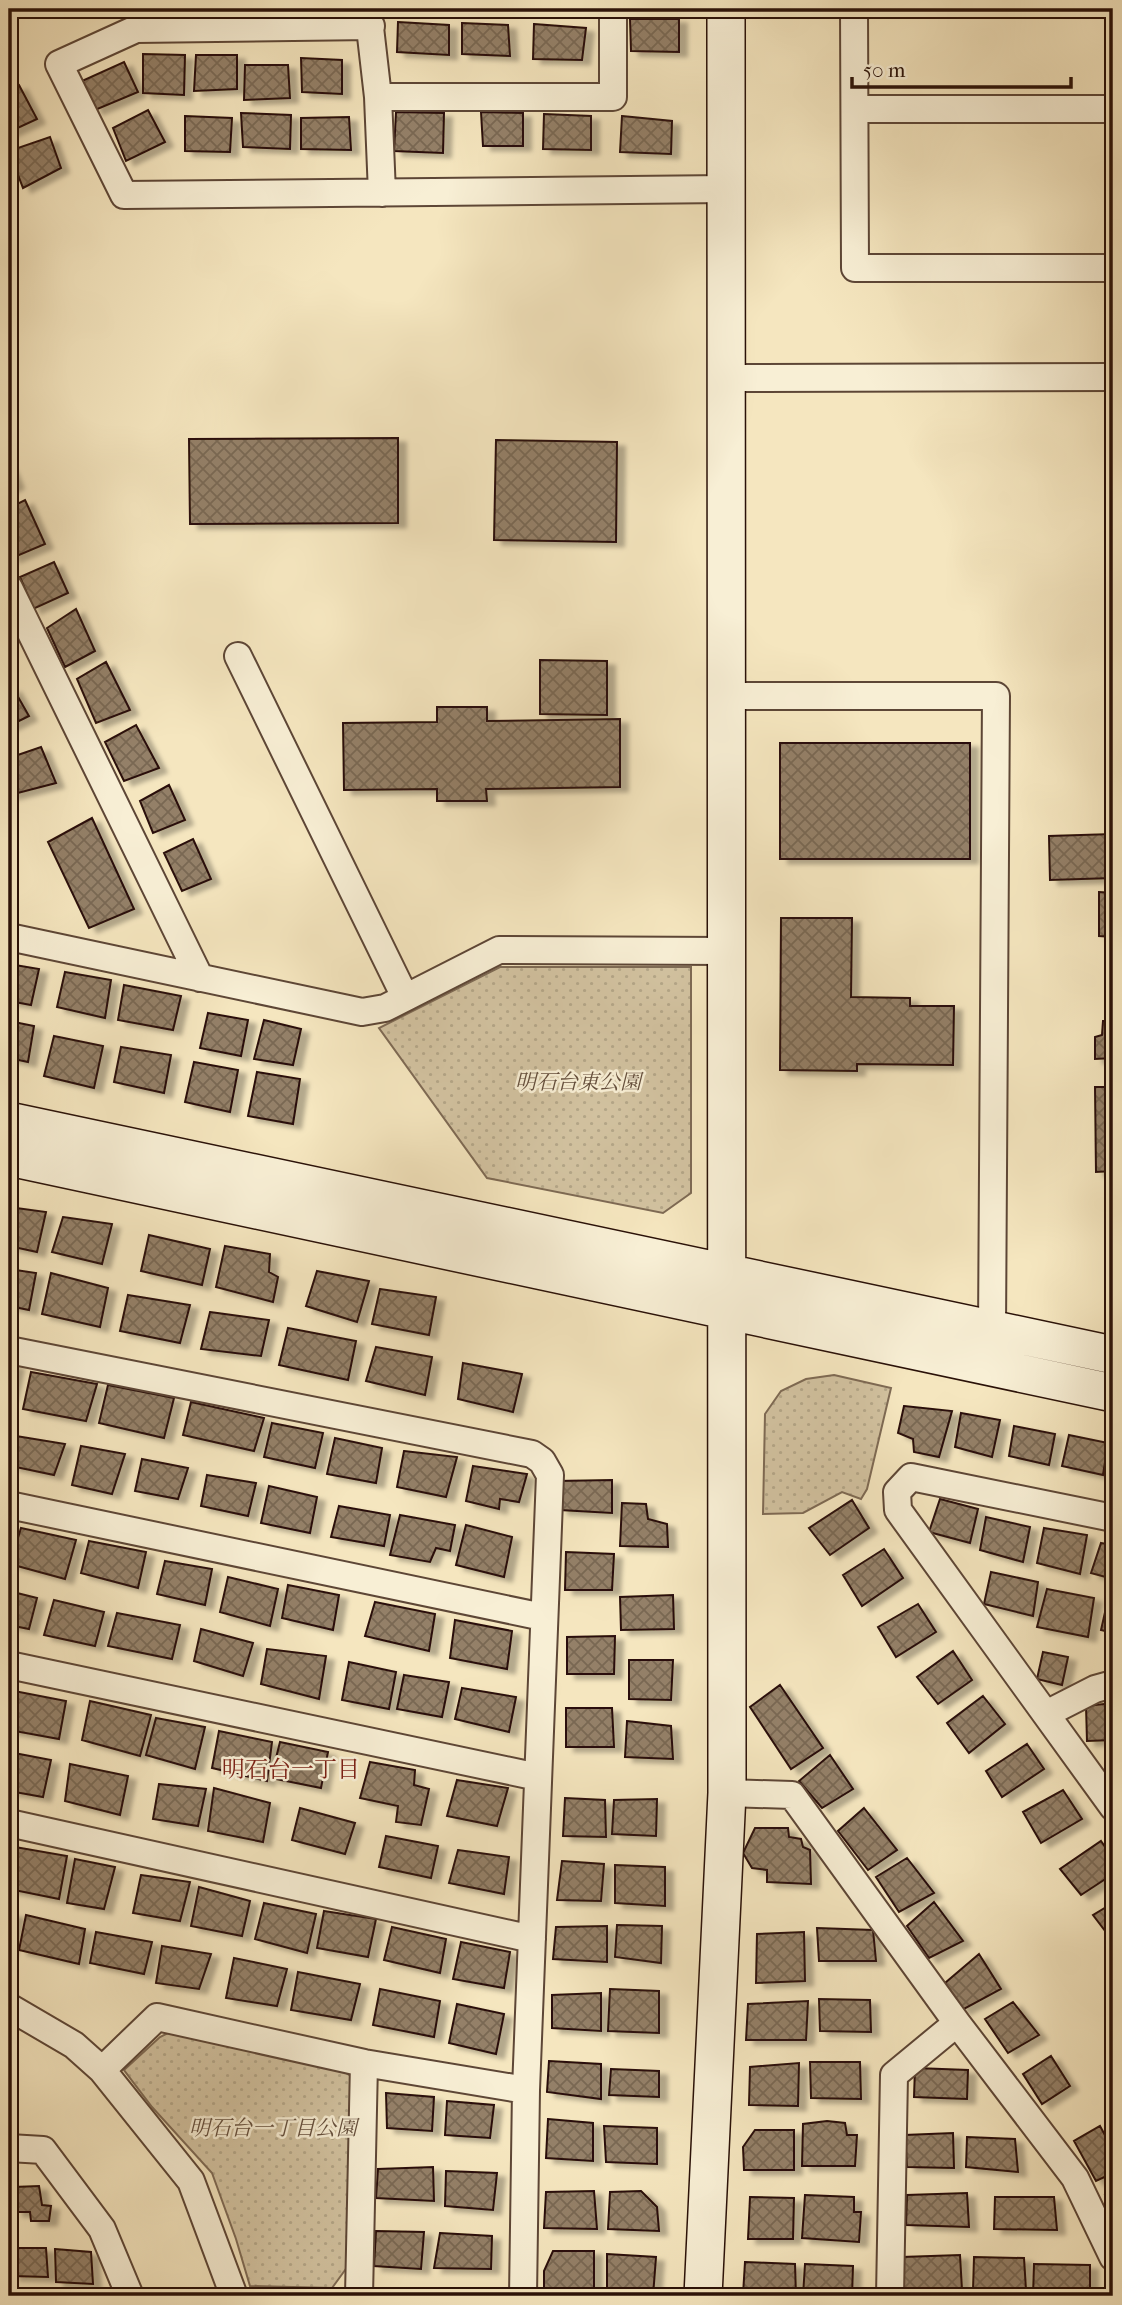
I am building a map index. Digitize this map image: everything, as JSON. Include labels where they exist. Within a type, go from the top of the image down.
[{"type":"street","points":[[378,97],[613,97],[613,9]]},
{"type":"street","points":[[703,2296],[727,1793],[726,9]]},
{"type":"street","points":[[854,9],[855,268],[1113,268]]},
{"type":"street","points":[[382,193],[378,97],[370,17],[136,29],[59,64],[124,195],[382,193],[726,189]]},
{"type":"street","points":[[855,109],[1113,109]]},
{"type":"street","points":[[727,378],[1113,377]]},
{"type":"street","points":[[9,588],[200,978]]},
{"type":"street","points":[[238,656],[405,998]]},
{"type":"street","points":[[728,696],[996,696],[992,1330]]},
{"type":"street","points":[[9,937],[362,1012],[385,1008],[499,950],[727,951]]},
{"type":"street","points":[[9,1121],[1113,1355]]},
{"type":"street","points":[[9,1157],[1113,1392]]},
{"type":"street","points":[[9,1350],[532,1454],[542,1461],[550,1475],[526,2090],[523,2296]]},
{"type":"street","points":[[1113,1518],[911,1477],[897,1492],[898,1510],[1113,1807]]},
{"type":"street","points":[[9,1505],[543,1617]]},
{"type":"street","points":[[9,1665],[538,1777]]},
{"type":"street","points":[[1046,1714],[1095,1689],[1113,1684]]},
{"type":"street","points":[[727,1793],[792,1795],[1074,2179],[1113,2258]]},
{"type":"street","points":[[9,1823],[532,1939]]},
{"type":"street","points":[[9,2007],[74,2045],[102,2070],[191,2181],[234,2296]]},
{"type":"street","points":[[102,2070],[158,2017],[365,2063],[526,2090]]},
{"type":"street","points":[[890,2296],[894,2075],[957,2023]]},
{"type":"street","points":[[359,2296],[365,2063]]},
{"type":"street","points":[[9,2148],[43,2150],[102,2229],[130,2296]]},
{"type":"green space","name":"明石台東公園","points":[[500,967],[691,967],[691,1193],[663,1213],[487,1178],[379,1028]]},
{"type":"green space","points":[[834,1375],[891,1388],[867,1489],[861,1499],[842,1492],[803,1513],[763,1514],[765,1414],[781,1391],[806,1379]]},
{"type":"green space","name":"明石台一丁目公園","points":[[172,2031],[329,2061],[352,2077],[348,2266],[332,2288],[250,2286],[212,2173],[152,2107],[124,2070],[160,2037]]},
{"type":"building","points":[[630,19],[679,19],[679,52],[631,51]]},
{"type":"building","points":[[398,22],[449,25],[449,55],[397,52]]},
{"type":"building","points":[[462,23],[508,25],[510,56],[462,54]]},
{"type":"building","points":[[534,24],[586,28],[582,60],[533,59]]},
{"type":"building","points":[[143,54],[185,55],[184,95],[143,93]]},
{"type":"building","points":[[196,55],[237,55],[237,89],[194,91]]},
{"type":"building","points":[[301,58],[342,60],[342,94],[302,92]]},
{"type":"building","points":[[124,62],[138,92],[95,110],[82,81]]},
{"type":"building","points":[[245,65],[288,65],[290,98],[244,100]]},
{"type":"building","points":[[19,85],[37,119],[9,132],[9,90]]},
{"type":"building","points":[[148,110],[165,142],[126,161],[113,128]]},
{"type":"building","points":[[396,112],[444,113],[443,153],[394,151]]},
{"type":"building","points":[[481,112],[523,113],[523,146],[483,146]]},
{"type":"building","points":[[241,113],[291,115],[290,149],[243,147]]},
{"type":"building","points":[[544,114],[591,116],[591,150],[543,149]]},
{"type":"building","points":[[185,116],[232,118],[230,152],[185,151]]},
{"type":"building","points":[[622,116],[672,121],[671,154],[620,152]]},
{"type":"building","points":[[349,117],[351,150],[301,149],[301,118]]},
{"type":"building","points":[[50,137],[61,168],[23,188],[9,151]]},
{"type":"building","points":[[398,438],[398,523],[190,524],[189,439]]},
{"type":"building","points":[[496,440],[617,442],[616,542],[494,540]]},
{"type":"building","points":[[9,467],[16,484],[9,488]]},
{"type":"building","points":[[25,500],[45,544],[12,558],[9,551],[9,508]]},
{"type":"building","points":[[54,562],[68,593],[33,609],[20,577]]},
{"type":"building","points":[[76,609],[95,651],[65,667],[47,628]]},
{"type":"building","points":[[540,660],[607,661],[607,715],[540,714]]},
{"type":"building","points":[[106,662],[130,710],[96,723],[77,679]]},
{"type":"building","points":[[13,688],[29,716],[9,726],[9,690]]},
{"type":"building","points":[[437,707],[487,707],[487,721],[620,719],[620,787],[486,789],[487,801],[437,801],[437,789],[344,790],[343,723],[437,722]]},
{"type":"building","points":[[136,725],[159,768],[124,781],[105,742]]},
{"type":"building","points":[[780,743],[970,743],[970,859],[780,859]]},
{"type":"building","points":[[41,747],[56,783],[10,795],[9,758]]},
{"type":"building","points":[[169,785],[185,820],[153,833],[140,801]]},
{"type":"building","points":[[92,818],[134,909],[89,928],[48,842]]},
{"type":"building","points":[[1113,834],[1113,878],[1050,880],[1049,836]]},
{"type":"building","points":[[193,839],[211,879],[182,891],[164,853]]},
{"type":"building","points":[[1099,892],[1113,893],[1113,937],[1099,936]]},
{"type":"building","points":[[781,918],[852,918],[851,997],[910,998],[910,1006],[954,1006],[953,1065],[857,1064],[857,1071],[780,1070]]},
{"type":"building","points":[[9,964],[39,969],[31,1005],[9,1001]]},
{"type":"building","points":[[65,972],[111,980],[105,1018],[57,1007]]},
{"type":"building","points":[[124,985],[181,996],[173,1030],[118,1020]]},
{"type":"building","points":[[208,1013],[248,1020],[241,1056],[200,1048]]},
{"type":"building","points":[[264,1020],[301,1029],[293,1065],[254,1059]]},
{"type":"building","points":[[9,1021],[34,1026],[28,1062],[9,1058]]},
{"type":"building","points":[[1103,1021],[1113,1021],[1113,1058],[1095,1059],[1095,1037],[1102,1035]]},
{"type":"building","points":[[54,1036],[103,1046],[94,1088],[44,1076]]},
{"type":"building","points":[[121,1047],[171,1055],[164,1093],[114,1082]]},
{"type":"building","points":[[194,1062],[238,1070],[230,1112],[185,1102]]},
{"type":"building","points":[[257,1072],[300,1079],[293,1124],[248,1116]]},
{"type":"building","points":[[1106,1076],[1113,1076],[1113,1171],[1096,1172],[1095,1087],[1106,1087]]},
{"type":"building","points":[[9,1207],[46,1212],[37,1252],[9,1246]]},
{"type":"building","points":[[63,1217],[112,1224],[102,1264],[52,1252]]},
{"type":"building","points":[[149,1235],[210,1249],[202,1285],[141,1271]]},
{"type":"building","points":[[225,1246],[270,1254],[269,1272],[278,1277],[273,1302],[216,1287]]},
{"type":"building","points":[[9,1269],[36,1273],[29,1310],[9,1306]]},
{"type":"building","points":[[317,1271],[369,1281],[357,1322],[306,1306]]},
{"type":"building","points":[[51,1273],[108,1288],[100,1327],[42,1314]]},
{"type":"building","points":[[380,1289],[436,1297],[429,1335],[372,1324]]},
{"type":"building","points":[[128,1295],[190,1305],[180,1343],[120,1331]]},
{"type":"building","points":[[210,1312],[269,1320],[261,1356],[201,1349]]},
{"type":"building","points":[[288,1328],[356,1341],[348,1380],[279,1365]]},
{"type":"building","points":[[376,1347],[432,1357],[425,1395],[366,1381]]},
{"type":"building","points":[[463,1363],[522,1374],[513,1412],[458,1399]]},
{"type":"building","points":[[9,1364],[16,1365],[9,1398]]},
{"type":"building","points":[[31,1372],[97,1384],[86,1421],[23,1409]]},
{"type":"building","points":[[108,1385],[174,1398],[164,1438],[99,1423]]},
{"type":"building","points":[[191,1402],[264,1418],[254,1451],[183,1435]]},
{"type":"building","points":[[904,1406],[952,1411],[939,1457],[914,1452],[913,1439],[898,1433]]},
{"type":"building","points":[[961,1413],[1000,1420],[992,1457],[955,1447]]},
{"type":"building","points":[[272,1423],[323,1433],[315,1468],[264,1457]]},
{"type":"building","points":[[1014,1426],[1055,1434],[1049,1465],[1009,1456]]},
{"type":"building","points":[[1069,1435],[1108,1443],[1103,1475],[1062,1466]]},
{"type":"building","points":[[16,1436],[65,1444],[54,1475],[11,1466]]},
{"type":"building","points":[[335,1438],[382,1448],[376,1483],[327,1474]]},
{"type":"building","points":[[81,1446],[125,1454],[112,1494],[72,1485]]},
{"type":"building","points":[[404,1451],[457,1457],[446,1497],[397,1487]]},
{"type":"building","points":[[142,1459],[188,1468],[178,1499],[135,1491]]},
{"type":"building","points":[[473,1466],[527,1474],[519,1502],[500,1499],[499,1509],[466,1501]]},
{"type":"building","points":[[207,1475],[256,1483],[248,1516],[201,1506]]},
{"type":"building","points":[[612,1480],[612,1513],[560,1510],[557,1481]]},
{"type":"building","points":[[269,1486],[317,1497],[310,1533],[261,1523]]},
{"type":"building","points":[[940,1499],[978,1509],[970,1543],[929,1532]]},
{"type":"building","points":[[852,1500],[869,1528],[830,1555],[809,1528]]},
{"type":"building","points":[[622,1503],[646,1504],[648,1519],[667,1524],[668,1547],[620,1546]]},
{"type":"building","points":[[339,1506],[390,1515],[384,1546],[331,1537]]},
{"type":"building","points":[[400,1515],[455,1525],[450,1551],[436,1548],[430,1562],[390,1555]]},
{"type":"building","points":[[986,1517],[1030,1527],[1023,1562],[980,1550]]},
{"type":"building","points":[[466,1525],[512,1537],[504,1577],[456,1565]]},
{"type":"building","points":[[21,1528],[76,1540],[65,1579],[10,1564]]},
{"type":"building","points":[[1044,1528],[1087,1535],[1080,1574],[1037,1563]]},
{"type":"building","points":[[89,1541],[146,1552],[138,1588],[81,1573]]},
{"type":"building","points":[[1101,1543],[1113,1545],[1113,1579],[1091,1573]]},
{"type":"building","points":[[884,1549],[903,1578],[862,1606],[843,1575]]},
{"type":"building","points":[[566,1552],[614,1554],[612,1590],[565,1590]]},
{"type":"building","points":[[165,1561],[212,1569],[205,1605],[157,1594]]},
{"type":"building","points":[[991,1572],[1038,1582],[1033,1616],[984,1604]]},
{"type":"building","points":[[228,1577],[278,1589],[270,1626],[220,1612]]},
{"type":"building","points":[[288,1585],[339,1595],[333,1630],[282,1618]]},
{"type":"building","points":[[1047,1589],[1094,1598],[1088,1637],[1037,1627]]},
{"type":"building","points":[[9,1591],[37,1598],[29,1629],[9,1625]]},
{"type":"building","points":[[673,1595],[674,1629],[621,1630],[620,1597]]},
{"type":"building","points":[[1108,1599],[1113,1600],[1113,1633],[1101,1630]]},
{"type":"building","points":[[54,1600],[104,1612],[95,1646],[44,1635]]},
{"type":"building","points":[[375,1602],[435,1614],[429,1651],[365,1636]]},
{"type":"building","points":[[918,1604],[936,1632],[896,1657],[878,1627]]},
{"type":"building","points":[[117,1613],[180,1625],[172,1659],[108,1646]]},
{"type":"building","points":[[455,1620],[512,1631],[507,1669],[450,1658]]},
{"type":"building","points":[[201,1629],[253,1643],[243,1676],[194,1661]]},
{"type":"building","points":[[615,1636],[614,1674],[567,1674],[567,1637]]},
{"type":"building","points":[[267,1649],[326,1656],[319,1699],[261,1684]]},
{"type":"building","points":[[953,1651],[972,1680],[938,1704],[917,1677]]},
{"type":"building","points":[[1043,1652],[1068,1657],[1062,1685],[1037,1679]]},
{"type":"building","points":[[629,1660],[673,1660],[671,1700],[629,1699]]},
{"type":"building","points":[[349,1662],[396,1672],[389,1709],[342,1700]]},
{"type":"building","points":[[404,1675],[449,1682],[442,1717],[397,1709]]},
{"type":"building","points":[[780,1685],[823,1748],[791,1769],[750,1707]]},
{"type":"building","points":[[462,1688],[516,1697],[509,1732],[455,1719]]},
{"type":"building","points":[[9,1690],[66,1701],[59,1739],[9,1730]]},
{"type":"building","points":[[983,1696],[1005,1724],[969,1753],[947,1723]]},
{"type":"building","points":[[90,1701],[151,1715],[140,1756],[82,1740]]},
{"type":"building","points":[[1113,1703],[1113,1740],[1087,1741],[1086,1706]]},
{"type":"building","points":[[566,1708],[612,1708],[614,1747],[566,1747]]},
{"type":"building","points":[[156,1718],[205,1727],[195,1769],[146,1755]]},
{"type":"building","points":[[627,1721],[671,1726],[673,1759],[625,1757]]},
{"type":"building","points":[[219,1731],[272,1742],[267,1781],[212,1768]]},
{"type":"building","points":[[280,1742],[328,1752],[321,1788],[271,1778]]},
{"type":"building","points":[[1027,1744],[1044,1769],[1002,1797],[986,1771]]},
{"type":"building","points":[[9,1752],[51,1760],[43,1797],[9,1791]]},
{"type":"building","points":[[830,1755],[853,1789],[822,1808],[799,1781]]},
{"type":"building","points":[[370,1762],[415,1770],[414,1785],[429,1789],[421,1825],[396,1822],[398,1806],[360,1798]]},
{"type":"building","points":[[70,1764],[128,1776],[120,1815],[65,1801]]},
{"type":"building","points":[[457,1780],[508,1788],[497,1826],[447,1816]]},
{"type":"building","points":[[159,1784],[206,1789],[198,1826],[153,1819]]},
{"type":"building","points":[[214,1788],[270,1803],[263,1842],[208,1831]]},
{"type":"building","points":[[1063,1790],[1082,1819],[1041,1843],[1023,1812]]},
{"type":"building","points":[[565,1798],[605,1800],[606,1837],[563,1836]]},
{"type":"building","points":[[657,1799],[656,1836],[612,1834],[614,1800]]},
{"type":"building","points":[[300,1808],[355,1823],[345,1854],[292,1840]]},
{"type":"building","points":[[864,1808],[897,1850],[868,1870],[838,1831]]},
{"type":"building","points":[[755,1828],[788,1828],[789,1837],[801,1839],[803,1847],[810,1850],[811,1884],[767,1882],[767,1870],[752,1868],[743,1853]]},
{"type":"building","points":[[386,1836],[438,1846],[431,1878],[379,1867]]},
{"type":"building","points":[[1101,1841],[1113,1858],[1113,1874],[1081,1895],[1060,1869]]},
{"type":"building","points":[[15,1847],[67,1856],[59,1899],[9,1889],[9,1874]]},
{"type":"building","points":[[458,1850],[509,1857],[504,1894],[449,1883]]},
{"type":"building","points":[[907,1858],[934,1893],[899,1912],[876,1877]]},
{"type":"building","points":[[75,1859],[115,1867],[104,1909],[67,1903]]},
{"type":"building","points":[[562,1861],[604,1864],[601,1901],[557,1900]]},
{"type":"building","points":[[615,1865],[665,1867],[665,1906],[615,1903]]},
{"type":"building","points":[[141,1875],[190,1882],[180,1921],[133,1913]]},
{"type":"building","points":[[199,1887],[250,1901],[242,1936],[191,1926]]},
{"type":"building","points":[[934,1902],[963,1941],[929,1958],[907,1926]]},
{"type":"building","points":[[264,1903],[316,1914],[307,1953],[255,1939]]},
{"type":"building","points":[[1113,1903],[1113,1939],[1112,1940],[1093,1915]]},
{"type":"building","points":[[324,1911],[376,1919],[368,1957],[317,1948]]},
{"type":"building","points":[[9,1913],[16,1914],[9,1951]]},
{"type":"building","points":[[26,1915],[85,1929],[79,1964],[19,1950]]},
{"type":"building","points":[[617,1925],[662,1926],[661,1963],[615,1957]]},
{"type":"building","points":[[607,1926],[607,1962],[553,1959],[556,1927]]},
{"type":"building","points":[[392,1927],[446,1939],[440,1973],[384,1960]]},
{"type":"building","points":[[817,1928],[873,1930],[876,1961],[819,1961]]},
{"type":"building","points":[[96,1932],[152,1942],[144,1974],[90,1963]]},
{"type":"building","points":[[804,1932],[805,1981],[756,1983],[757,1934]]},
{"type":"building","points":[[461,1942],[510,1952],[504,1988],[453,1979]]},
{"type":"building","points":[[162,1946],[211,1954],[199,1989],[156,1983]]},
{"type":"building","points":[[979,1954],[1001,1989],[962,2010],[945,1983]]},
{"type":"building","points":[[234,1958],[287,1969],[277,2006],[226,1998]]},
{"type":"building","points":[[298,1972],[360,1984],[351,2020],[291,2010]]},
{"type":"building","points":[[380,1989],[440,2001],[434,2037],[373,2025]]},
{"type":"building","points":[[610,1989],[659,1991],[659,2033],[608,2031]]},
{"type":"building","points":[[601,1993],[601,2031],[552,2028],[552,1995]]},
{"type":"building","points":[[819,1999],[870,2000],[871,2032],[820,2031]]},
{"type":"building","points":[[808,2001],[806,2040],[746,2040],[748,2004]]},
{"type":"building","points":[[1013,2002],[1039,2035],[1008,2053],[985,2019]]},
{"type":"building","points":[[457,2004],[504,2014],[496,2054],[449,2043]]},
{"type":"building","points":[[1051,2056],[1070,2086],[1042,2104],[1023,2074]]},
{"type":"building","points":[[549,2061],[601,2064],[601,2099],[547,2092]]},
{"type":"building","points":[[810,2062],[860,2062],[861,2099],[811,2098]]},
{"type":"building","points":[[799,2063],[798,2106],[749,2105],[750,2067]]},
{"type":"building","points":[[915,2068],[968,2070],[967,2099],[914,2097]]},
{"type":"building","points":[[611,2069],[659,2071],[659,2097],[609,2095]]},
{"type":"building","points":[[386,2093],[434,2097],[432,2131],[387,2128]]},
{"type":"building","points":[[447,2101],[494,2105],[490,2138],[445,2135]]},
{"type":"building","points":[[548,2119],[593,2123],[593,2161],[546,2158]]},
{"type":"building","points":[[827,2121],[845,2123],[847,2135],[857,2135],[855,2166],[802,2166],[803,2124]]},
{"type":"building","points":[[604,2126],[657,2128],[657,2164],[606,2162]]},
{"type":"building","points":[[1100,2126],[1113,2150],[1113,2173],[1096,2181],[1074,2141]]},
{"type":"building","points":[[755,2130],[794,2130],[794,2170],[744,2170],[743,2147]]},
{"type":"building","points":[[953,2133],[954,2168],[907,2167],[905,2135]]},
{"type":"building","points":[[967,2137],[1015,2139],[1018,2172],[966,2167]]},
{"type":"building","points":[[433,2167],[434,2201],[376,2198],[378,2169]]},
{"type":"building","points":[[446,2171],[497,2173],[493,2210],[445,2206]]},
{"type":"building","points":[[39,2186],[42,2205],[51,2206],[49,2221],[31,2221],[30,2212],[15,2212],[14,2187]]},
{"type":"building","points":[[1113,2190],[1113,2214],[1105,2195]]},
{"type":"building","points":[[594,2191],[597,2229],[544,2228],[546,2192]]},
{"type":"building","points":[[641,2191],[657,2207],[659,2231],[608,2229],[610,2192]]},
{"type":"building","points":[[967,2193],[969,2227],[906,2225],[907,2195]]},
{"type":"building","points":[[805,2195],[854,2197],[854,2212],[861,2212],[859,2242],[802,2238]]},
{"type":"building","points":[[750,2197],[794,2198],[793,2239],[748,2239]]},
{"type":"building","points":[[995,2197],[1054,2197],[1057,2230],[994,2229]]},
{"type":"building","points":[[376,2231],[424,2232],[421,2269],[374,2266]]},
{"type":"building","points":[[440,2233],[492,2236],[491,2269],[434,2268]]},
{"type":"building","points":[[12,2248],[46,2248],[48,2277],[12,2276]]},
{"type":"building","points":[[55,2249],[91,2252],[93,2284],[56,2282]]},
{"type":"building","points":[[553,2251],[594,2251],[594,2293],[544,2291],[544,2271]]},
{"type":"building","points":[[607,2254],[656,2257],[653,2296],[607,2294]]},
{"type":"building","points":[[960,2255],[962,2290],[901,2288],[902,2257]]},
{"type":"building","points":[[974,2257],[1024,2258],[1026,2290],[973,2290]]},
{"type":"building","points":[[745,2262],[795,2264],[796,2296],[743,2295]]},
{"type":"building","points":[[805,2264],[853,2266],[852,2296],[803,2296]]},
{"type":"building","points":[[1034,2264],[1090,2265],[1090,2296],[1033,2296]]},
{"type":"district","name":"明石台一丁目","points":[[291,1769]]}]
